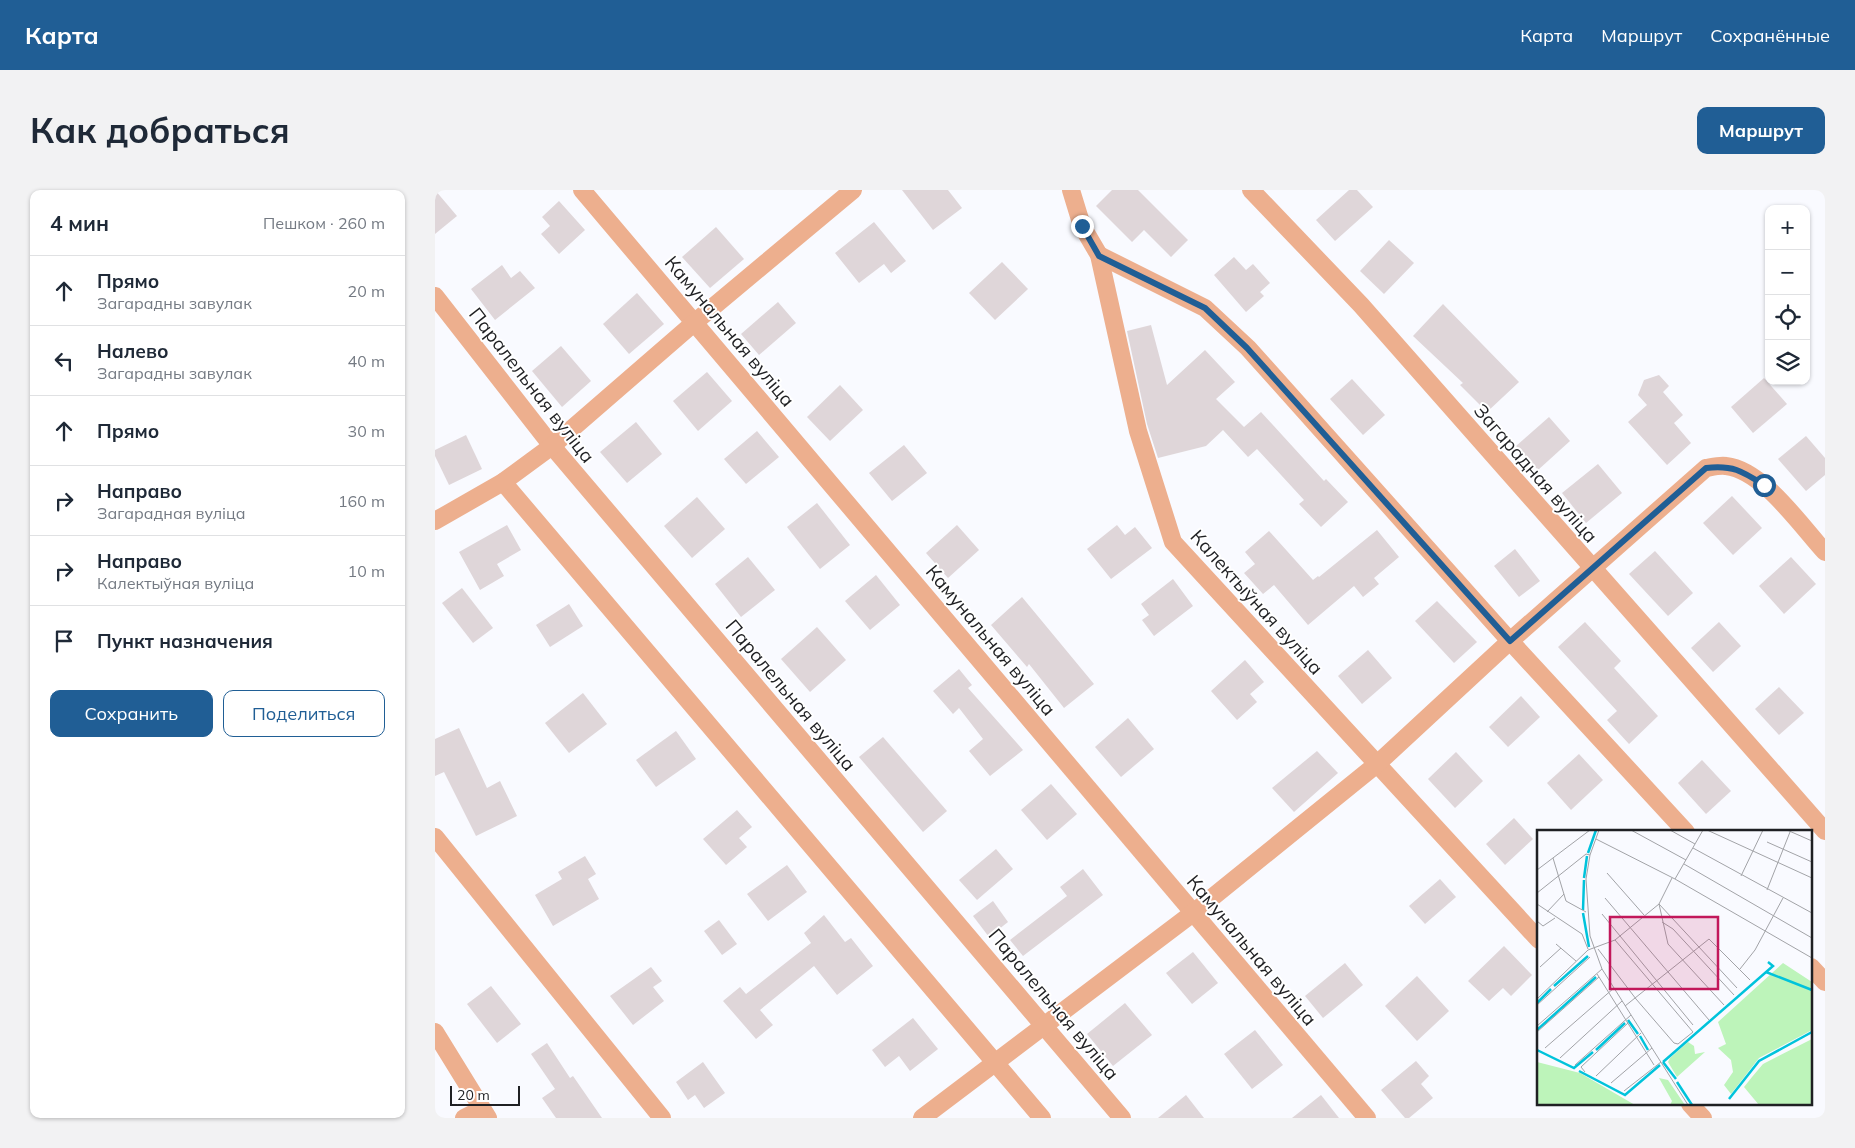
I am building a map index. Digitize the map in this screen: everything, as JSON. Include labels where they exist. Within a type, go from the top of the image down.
[{"type":"street","name":"Камунальная вуліца","points":[[582,190],[1367,1118]]},
{"type":"street","points":[[435,521],[503,482],[551,446],[853,190]]},
{"type":"street","name":"Калектыўная вуліца","points":[[1071,190],[1082,226],[1099,256],[1138,431],[1173,542],[1537,938]]},
{"type":"street","name":"Загарадная вуліца","points":[[1251,190],[1361,305],[1592,570],[1825,831]]},
{"type":"street","points":[[1099,256],[1205,308],[1254,356],[1510,641],[1684,830]]},
{"type":"street","name":"Паралельная вуліца","points":[[435,296],[551,446],[1122,1118]]},
{"type":"street","points":[[922,1118],[1193,913],[1377,764],[1510,641],[1706,468],[1726,466],[1743,472],[1764,485],[1825,552]]},
{"type":"street","points":[[503,482],[1042,1118]]},
{"type":"street","points":[[435,837],[662,1118]]},
{"type":"street","points":[[1813,969],[1825,982]]},
{"type":"street","points":[[435,1032],[485,1113],[464,1118]]},
{"type":"street","points":[[1692,1106],[1703,1118]]},
{"type":"building","points":[[435,190],[457,216],[435,234]]},
{"type":"building","points":[[902,190],[948,190],[962,208],[933,230]]},
{"type":"building","points":[[1112,190],[1138,190],[1188,240],[1171,257],[1144,230],[1132,242],[1096,206]]},
{"type":"building","points":[[1349,190],[1357,190],[1373,207],[1335,241],[1316,220]]},
{"type":"building","points":[[559,201],[585,230],[559,254],[541,234],[550,226],[542,217]]},
{"type":"building","points":[[874,222],[906,261],[891,273],[884,264],[859,283],[835,253]]},
{"type":"building","points":[[716,227],[744,259],[710,288],[682,257]]},
{"type":"building","points":[[1389,240],[1414,263],[1384,294],[1360,271]]},
{"type":"building","points":[[1234,257],[1246,270],[1253,264],[1270,283],[1260,292],[1264,296],[1246,312],[1214,275]]},
{"type":"building","points":[[1002,262],[1028,289],[995,320],[969,293]]},
{"type":"building","points":[[502,265],[511,278],[520,271],[535,288],[495,320],[471,289]]},
{"type":"building","points":[[637,293],[664,324],[629,354],[603,324]]},
{"type":"building","points":[[778,302],[796,323],[759,355],[741,334]]},
{"type":"building","points":[[1443,304],[1519,382],[1487,412],[1460,385],[1463,383],[1413,336]]},
{"type":"building","points":[[1151,325],[1167,385],[1205,350],[1235,382],[1216,399],[1244,427],[1261,412],[1324,481],[1326,479],[1348,502],[1321,527],[1299,504],[1304,500],[1257,449],[1248,457],[1223,430],[1206,446],[1158,458],[1147,424],[1127,331]]},
{"type":"building","points":[[561,346],[591,381],[562,407],[532,371]]},
{"type":"building","points":[[707,372],[732,401],[698,431],[673,401]]},
{"type":"building","points":[[1659,375],[1669,386],[1663,392],[1683,415],[1674,423],[1691,443],[1667,465],[1628,422],[1647,405],[1638,395],[1644,380]]},
{"type":"building","points":[[1764,378],[1765,385],[1770,385],[1787,404],[1753,433],[1731,407]]},
{"type":"building","points":[[1352,379],[1385,415],[1363,435],[1330,399]]},
{"type":"building","points":[[840,385],[863,410],[830,441],[807,417]]},
{"type":"building","points":[[1549,417],[1570,441],[1538,470],[1516,446]]},
{"type":"building","points":[[636,422],[662,454],[627,483],[600,452]]},
{"type":"building","points":[[757,431],[779,457],[746,484],[724,459]]},
{"type":"building","points":[[466,435],[482,469],[449,485],[435,456],[435,450]]},
{"type":"building","points":[[1806,436],[1825,458],[1825,475],[1806,491],[1778,459]]},
{"type":"building","points":[[904,445],[927,473],[892,501],[869,473]]},
{"type":"building","points":[[1598,464],[1622,493],[1586,523],[1562,493]]},
{"type":"building","points":[[1732,496],[1762,528],[1733,555],[1703,523]]},
{"type":"building","points":[[697,497],[725,529],[692,558],[664,526]]},
{"type":"building","points":[[817,503],[850,545],[820,569],[787,527]]},
{"type":"building","points":[[507,525],[521,550],[497,564],[504,576],[480,590],[459,552]]},
{"type":"building","points":[[957,525],[979,550],[948,578],[926,553]]},
{"type":"building","points":[[1117,525],[1125,535],[1135,527],[1152,548],[1111,579],[1087,549]]},
{"type":"building","points":[[1377,530],[1399,557],[1374,578],[1379,584],[1363,597],[1354,586],[1308,625],[1274,585],[1263,594],[1244,573],[1255,564],[1245,552],[1269,531],[1313,580]]},
{"type":"building","points":[[1515,549],[1540,581],[1519,597],[1494,566]]},
{"type":"building","points":[[1655,551],[1693,593],[1668,616],[1629,574]]},
{"type":"building","points":[[748,557],[775,590],[741,617],[715,584]]},
{"type":"building","points":[[1791,557],[1816,584],[1784,614],[1759,586]]},
{"type":"building","points":[[876,575],[900,605],[870,630],[845,601]]},
{"type":"building","points":[[1173,579],[1193,606],[1154,636],[1142,620],[1149,615],[1141,604]]},
{"type":"building","points":[[462,588],[493,628],[473,643],[442,603]]},
{"type":"building","points":[[1022,597],[1094,684],[1064,708],[1029,664],[1027,667],[991,625]]},
{"type":"building","points":[[1437,601],[1477,642],[1454,663],[1415,621]]},
{"type":"building","points":[[569,604],[583,626],[550,647],[536,625]]},
{"type":"building","points":[[1585,622],[1621,661],[1614,668],[1658,716],[1629,744],[1607,720],[1617,711],[1558,647]]},
{"type":"building","points":[[1719,622],[1741,646],[1713,672],[1691,648]]},
{"type":"building","points":[[817,627],[846,660],[810,692],[781,659]]},
{"type":"building","points":[[1368,650],[1392,678],[1362,704],[1338,676]]},
{"type":"building","points":[[1245,660],[1264,682],[1250,694],[1257,702],[1237,720],[1211,691]]},
{"type":"building","points":[[959,669],[972,685],[968,688],[1023,750],[990,776],[969,751],[983,739],[959,708],[953,714],[933,691]]},
{"type":"building","points":[[1779,687],[1804,713],[1779,735],[1755,709]]},
{"type":"building","points":[[583,693],[607,724],[569,753],[545,723]]},
{"type":"building","points":[[1521,696],[1540,717],[1508,747],[1489,727]]},
{"type":"building","points":[[1128,718],[1154,749],[1121,777],[1095,747]]},
{"type":"building","points":[[459,728],[487,788],[500,781],[517,816],[476,836],[444,772],[435,776],[435,739]]},
{"type":"building","points":[[676,731],[696,759],[656,787],[636,760]]},
{"type":"building","points":[[883,737],[947,811],[923,832],[859,757]]},
{"type":"building","points":[[1317,751],[1338,773],[1294,812],[1272,788]]},
{"type":"building","points":[[1456,752],[1483,781],[1455,808],[1428,779]]},
{"type":"building","points":[[1579,754],[1603,780],[1571,810],[1547,783]]},
{"type":"building","points":[[1702,760],[1731,791],[1706,814],[1678,783]]},
{"type":"building","points":[[1051,784],[1077,814],[1047,840],[1021,810]]},
{"type":"building","points":[[737,810],[752,827],[739,838],[747,847],[726,865],[703,839]]},
{"type":"building","points":[[1514,818],[1533,839],[1505,865],[1486,844]]},
{"type":"building","points":[[996,849],[1013,869],[977,900],[959,880]]},
{"type":"building","points":[[585,856],[596,874],[588,879],[599,899],[553,926],[535,895],[562,879],[558,872]]},
{"type":"building","points":[[787,865],[807,892],[768,921],[747,894]]},
{"type":"building","points":[[1083,869],[1103,895],[1023,956],[1010,940],[1067,896],[1060,887]]},
{"type":"building","points":[[1440,879],[1456,897],[1425,924],[1409,906]]},
{"type":"building","points":[[993,901],[1008,922],[989,937],[973,916]]},
{"type":"building","points":[[824,915],[845,942],[851,938],[873,966],[837,995],[814,966],[760,1010],[773,1025],[756,1039],[723,1001],[740,987],[746,994],[811,943],[804,933]]},
{"type":"building","points":[[719,920],[737,944],[722,955],[704,931]]},
{"type":"building","points":[[1504,946],[1532,975],[1511,996],[1503,988],[1489,1001],[1468,981]]},
{"type":"building","points":[[1193,952],[1218,983],[1192,1004],[1166,973]]},
{"type":"building","points":[[1345,963],[1363,985],[1323,1018],[1305,996]]},
{"type":"building","points":[[651,967],[662,981],[653,987],[664,1001],[633,1025],[610,996]]},
{"type":"building","points":[[1417,976],[1449,1011],[1417,1041],[1385,1006]]},
{"type":"building","points":[[491,986],[521,1024],[497,1043],[467,1004]]},
{"type":"building","points":[[1125,1003],[1152,1035],[1113,1066],[1087,1034]]},
{"type":"building","points":[[913,1018],[938,1049],[910,1071],[899,1056],[885,1067],[872,1050]]},
{"type":"building","points":[[1255,1030],[1283,1065],[1252,1089],[1224,1054]]},
{"type":"building","points":[[547,1043],[570,1078],[573,1076],[602,1118],[556,1118],[542,1098],[555,1089],[531,1054]]},
{"type":"building","points":[[1416,1061],[1429,1076],[1421,1084],[1433,1098],[1409,1118],[1405,1118],[1381,1090]]},
{"type":"building","points":[[703,1062],[725,1093],[704,1108],[695,1095],[688,1100],[676,1082]]},
{"type":"building","points":[[1186,1095],[1204,1118],[1158,1118]]},
{"type":"building","points":[[1321,1095],[1339,1118],[1292,1118]]},
{"type":"route","points":[[1082,226],[1099,256],[1205,308],[1247,348],[1510,641],[1706,468],[1726,466],[1743,472],[1764,485]]}]
